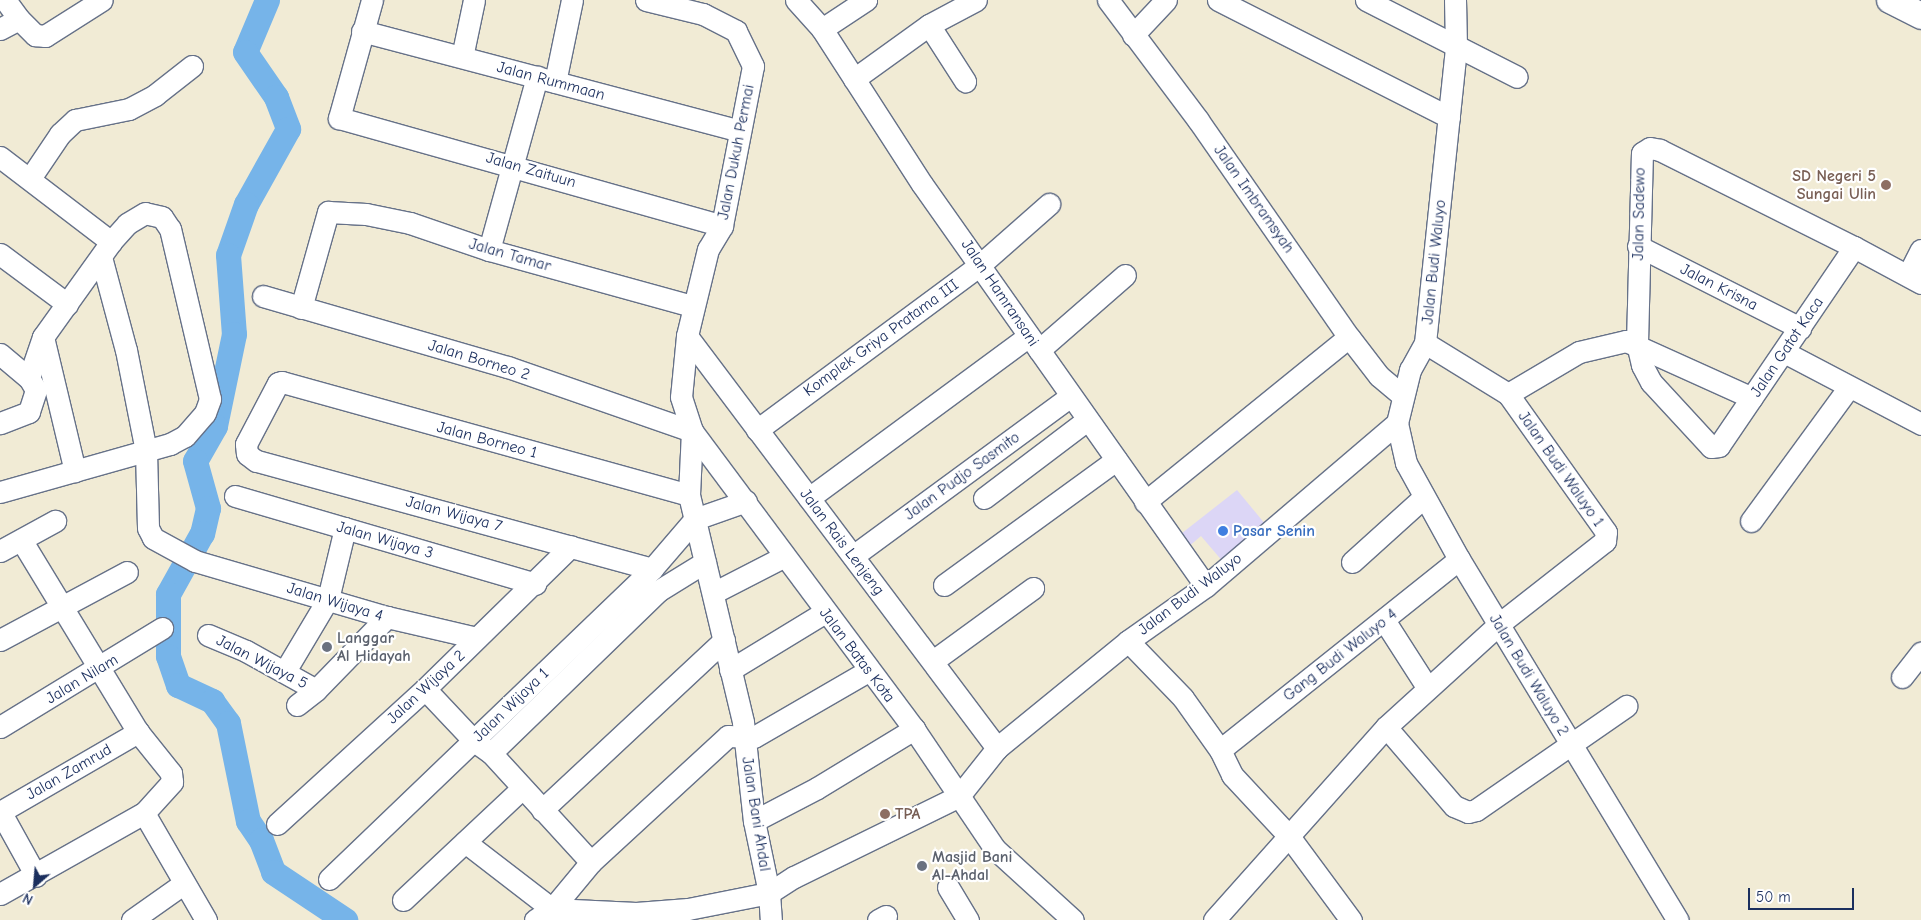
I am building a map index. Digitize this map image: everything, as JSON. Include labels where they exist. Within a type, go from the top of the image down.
[{"type":"main road","points":[[1890,0],[1921,16]]},
{"type":"street","points":[[5,0],[34,35],[45,36],[102,0]]},
{"type":"street","points":[[362,31],[372,0]]},
{"type":"street","points":[[462,58],[474,0]]},
{"type":"street","points":[[489,250],[511,164],[546,80],[572,0]]},
{"type":"street","name":"Jalan Dukuh Permai","points":[[646,0],[703,14],[736,31],[753,66],[722,226],[708,249],[692,306],[683,367]]},
{"type":"street","name":"Jalan Hamransani","points":[[796,0],[822,29],[922,184],[981,264],[1087,420],[1206,586]]},
{"type":"street","points":[[822,29],[866,0]]},
{"type":"street","points":[[854,79],[929,25],[976,0]]},
{"type":"street","name":"Jalan Imbramsyah","points":[[1108,0],[1198,120],[1349,337],[1379,376],[1402,394]]},
{"type":"street","points":[[1133,35],[1166,0]]},
{"type":"street","points":[[1218,0],[1449,117]]},
{"type":"street","points":[[1366,0],[1517,77]]},
{"type":"street","name":"Jalan Budi Waluyo","points":[[959,796],[997,748],[1128,641],[1206,586],[1397,423],[1402,394],[1425,343],[1456,47],[1455,0]]},
{"type":"street","points":[[0,29],[19,19]]},
{"type":"street","points":[[929,25],[965,81]]},
{"type":"street","name":"Jalan Rummaan","points":[[362,31],[740,131]]},
{"type":"street","name":"Jalan Zaituun","points":[[362,31],[339,118],[511,164],[722,226]]},
{"type":"street","points":[[31,177],[60,134],[75,120],[129,109],[155,95],[192,66]]},
{"type":"street","name":"Jalan Sadewo","points":[[1719,446],[1711,447],[1651,382],[1642,365],[1637,343],[1640,158],[1650,148],[1660,150],[1854,247]]},
{"type":"street","points":[[0,157],[31,177],[106,250]]},
{"type":"street","name":"Komplek Griya Pratama III","points":[[757,430],[981,264],[1049,204]]},
{"type":"street","name":"Jalan Tamar","points":[[301,308],[328,212],[366,214],[410,223],[489,250],[692,306]]},
{"type":"street","points":[[0,492],[170,444],[185,436],[206,414],[210,399],[170,229],[162,216],[145,213],[127,224],[43,337],[29,378]]},
{"type":"street","name":"Jalan Krisna","points":[[1638,246],[1800,328]]},
{"type":"street","points":[[1854,247],[1914,279],[1921,250]]},
{"type":"street","name":"Jalan Gatot Kaca","points":[[1719,446],[1854,247]]},
{"type":"street","name":"Jalan Wijaya 4","points":[[106,250],[146,450],[148,528],[154,538],[195,561],[387,617],[477,638]]},
{"type":"street","points":[[0,254],[67,304]]},
{"type":"street","points":[[809,498],[1034,343],[1125,275]]},
{"type":"street","name":"Jalan Borneo 2","points":[[263,296],[508,367],[692,431]]},
{"type":"street","name":"Jalan Rais Lenjeng","points":[[687,336],[997,748]]},
{"type":"street","points":[[43,337],[75,471]]},
{"type":"street","points":[[1145,502],[1349,337]]},
{"type":"street","name":"Jalan Budi Waluyo 1","points":[[1508,394],[1579,352],[1616,341],[1637,343]]},
{"type":"street","name":"Jalan Budi Waluyo 1","points":[[1425,343],[1508,394],[1606,532],[1602,546],[1498,624]]},
{"type":"street","points":[[1637,343],[1752,398]]},
{"type":"street","points":[[1784,352],[1921,424]]},
{"type":"street","points":[[0,354],[29,378],[36,390],[29,412],[0,423]]},
{"type":"street","name":"Jalan Batas Kota","points":[[683,367],[681,397],[692,431],[746,502],[783,557],[914,729],[959,796],[964,808],[995,849],[1073,920]]},
{"type":"street","name":"Jalan Wijaya 7","points":[[288,385],[278,383],[246,444],[246,450],[256,461],[652,569]]},
{"type":"street","name":"Jalan Borneo 1","points":[[288,385],[688,495]]},
{"type":"street","points":[[1752,521],[1849,387]]},
{"type":"street","name":"Jalan Pudjo Sasmito","points":[[853,556],[1071,396]]},
{"type":"street","points":[[984,498],[1087,420]]},
{"type":"street","name":"Jalan Budi Waluyo 2","points":[[1397,423],[1406,463],[1459,559],[1678,920]]},
{"type":"street","name":"Jalan Bani Ahdal","points":[[692,431],[688,495],[692,523],[714,592],[744,736],[754,821],[769,893]]},
{"type":"street","points":[[944,585],[1116,460]]},
{"type":"street","name":"Jalan Wijaya 3","points":[[235,496],[535,584]]},
{"type":"street","points":[[1352,562],[1424,497]]},
{"type":"street","points":[[692,523],[746,502]]},
{"type":"street","points":[[0,552],[55,521]]},
{"type":"street","name":"Jalan Wijaya 1","points":[[329,880],[652,569],[692,523]]},
{"type":"street","points":[[285,671],[328,599],[345,528]]},
{"type":"street","points":[[0,894],[36,876],[144,813],[172,782],[171,773],[138,732],[22,541]]},
{"type":"street","name":"Jalan Wijaya 2","points":[[277,824],[425,689],[535,584],[571,546]]},
{"type":"street","points":[[714,592],[783,557]]},
{"type":"street","name":"Gang Budi Waluyo 4","points":[[1220,750],[1459,559]]},
{"type":"street","points":[[491,753],[658,592],[705,562]]},
{"type":"street","points":[[0,640],[62,605],[127,572]]},
{"type":"street","points":[[933,661],[1033,588]]},
{"type":"street","points":[[730,670],[825,612]]},
{"type":"street","points":[[297,704],[316,690],[387,617]]},
{"type":"street","points":[[1384,620],[1427,687]]},
{"type":"street","points":[[1214,920],[1386,727],[1427,687],[1498,624]]},
{"type":"street","name":"Jalan Nilam","points":[[0,728],[162,628]]},
{"type":"street","name":"Jalan Wijaya 5","points":[[208,635],[285,671],[316,690]]},
{"type":"street","points":[[542,810],[724,640]]},
{"type":"street","points":[[1128,641],[1183,698],[1220,750],[1238,783],[1288,835],[1351,920]]},
{"type":"street","points":[[1902,677],[1921,652]]},
{"type":"street","points":[[465,842],[544,915],[591,862],[728,736],[754,737],[868,671]]},
{"type":"street","points":[[425,689],[474,741],[491,753],[521,789],[591,862]]},
{"type":"street","points":[[1386,727],[1454,806],[1468,812],[1476,810],[1626,706]]},
{"type":"street","points":[[754,821],[817,788],[914,729]]},
{"type":"street","name":"Jalan Zamrud","points":[[0,812],[138,732]]},
{"type":"street","points":[[403,900],[521,789]]},
{"type":"street","name":"Jalan Bani Ahdal","points":[[544,915],[636,916],[711,913],[769,893],[794,877],[959,796]]},
{"type":"street","points":[[0,812],[36,876]]},
{"type":"street","points":[[144,813],[183,884],[206,920]]},
{"type":"street","points":[[132,920],[183,884]]},
{"type":"street","points":[[948,887],[968,920]]},
{"type":"street","points":[[769,893],[771,920]]},
{"type":"shaded area","name":"Pasar Senin","points":[[1237,490],[1266,525],[1224,563],[1201,536],[1187,548],[1177,537]]},
{"type":"waterway","points":[[267,0],[245,52],[276,97],[288,129],[246,204],[228,255],[234,334],[215,426],[195,461],[208,508],[202,533],[168,594],[168,656],[178,685],[212,701],[228,723],[248,821],[261,840],[273,872],[345,920]]},
{"type":"place","name":"SD Negeri 5 Sungai Ulin","points":[[1886,185]]},
{"type":"place","name":"Pasar Senin","points":[[1223,531]]},
{"type":"place","name":"Langgar Al Hidayah","points":[[327,647]]},
{"type":"place","name":"TPA","points":[[885,814]]},
{"type":"place","name":"Masjid Bani Al-Ahdal","points":[[922,866]]}]
